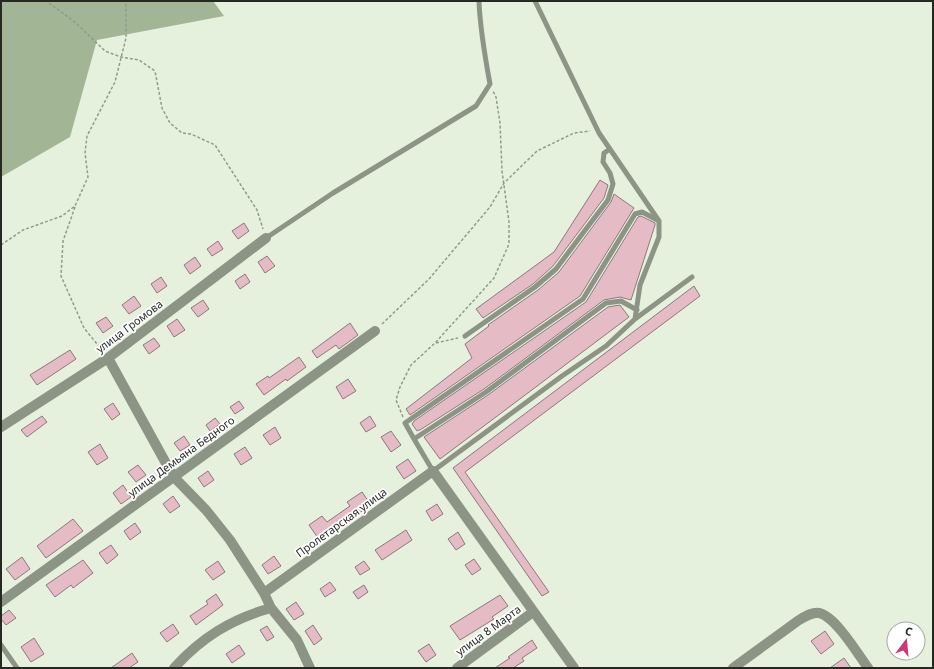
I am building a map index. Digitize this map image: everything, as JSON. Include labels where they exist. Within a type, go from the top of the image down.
[{"type":"street","name":"улица Громова","points":[[1,427],[108,358],[266,238]]},
{"type":"street","name":"улица Демьяна Бедного","points":[[1,602],[375,331]]},
{"type":"street","points":[[108,358],[173,476],[218,524],[264,593],[270,608],[296,640],[310,668]]},
{"type":"street","points":[[433,471],[574,668]]},
{"type":"street","name":"Пролетарская улица","points":[[264,593],[433,471]]},
{"type":"street","points":[[174,668],[188,652],[218,630],[237,620],[270,608]]},
{"type":"street","name":"улица 8 Марта","points":[[457,668],[533,612]]},
{"type":"street","points":[[733,668],[811,613],[825,615],[834,622],[868,668]]},
{"type":"lane","points":[[266,238],[333,193],[476,106],[490,84],[484,51],[479,1]]},
{"type":"lane","points":[[535,1],[598,130],[659,220],[659,238],[640,286],[635,319]]},
{"type":"lane","points":[[466,336],[535,287],[556,269],[608,200],[613,184],[610,173],[603,162],[604,153],[610,149]]},
{"type":"lane","points":[[659,220],[642,212],[635,214],[583,299],[405,423],[433,471],[562,376],[606,346],[635,319],[692,276]]},
{"type":"lane","points":[[414,439],[486,392],[606,304],[621,301],[637,310]]},
{"type":"lane","points":[[1,645],[17,668]]},
{"type":"path","points":[[108,358],[84,328],[61,276],[63,241],[75,206],[88,177],[85,153],[87,136],[115,82],[126,38],[126,1]]},
{"type":"path","points":[[49,4],[76,23],[105,51],[121,57],[139,60],[155,72],[162,108],[170,123],[182,133],[190,134],[215,144],[257,210],[266,238]]},
{"type":"path","points":[[405,423],[396,400],[400,387],[411,365],[435,343],[494,278],[510,244],[500,123],[496,97],[490,84]]},
{"type":"path","points":[[375,331],[429,279],[490,207],[504,183],[538,151],[574,133],[598,130]]},
{"type":"path","points":[[1,245],[22,230],[62,216],[75,206]]},
{"type":"path","points":[[435,343],[466,336]]},
{"type":"green space","points":[[1,1],[213,1],[224,16],[97,40],[70,137],[1,177]]},
{"type":"building","points":[[600,180],[608,185],[604,198],[553,266],[533,284],[483,318],[476,309],[554,252]]},
{"type":"building","points":[[614,194],[634,208],[580,296],[410,415],[406,409],[472,358],[465,344],[489,326],[488,325],[538,290],[559,272],[611,202]]},
{"type":"building","points":[[641,216],[655,223],[655,225],[631,300],[620,297],[604,300],[484,389],[417,431],[412,424],[414,421],[586,302],[638,217]]},
{"type":"building","points":[[244,223],[249,231],[238,239],[232,231]]},
{"type":"building","points":[[218,241],[223,249],[212,256],[207,249]]},
{"type":"building","points":[[267,256],[275,266],[265,273],[258,262]]},
{"type":"building","points":[[195,257],[201,266],[190,274],[184,265]]},
{"type":"building","points":[[245,274],[250,282],[240,289],[235,281]]},
{"type":"building","points":[[161,277],[167,286],[157,293],[151,284]]},
{"type":"building","points":[[694,286],[700,296],[465,472],[549,592],[542,596],[453,468]]},
{"type":"building","points":[[134,296],[141,306],[129,314],[122,305]]},
{"type":"building","points":[[203,300],[209,309],[198,317],[191,308]]},
{"type":"building","points":[[620,305],[629,317],[440,459],[424,437],[488,395],[608,307]]},
{"type":"building","points":[[106,317],[113,326],[103,333],[96,323]]},
{"type":"building","points":[[177,319],[185,330],[174,337],[167,326]]},
{"type":"building","points":[[350,323],[358,335],[339,349],[336,345],[317,358],[312,351]]},
{"type":"building","points":[[154,338],[160,346],[149,354],[143,345]]},
{"type":"building","points":[[70,350],[76,359],[37,385],[30,375]]},
{"type":"building","points":[[299,357],[306,367],[264,395],[256,384],[268,376],[269,378]]},
{"type":"building","points":[[348,379],[356,391],[343,399],[336,387]]},
{"type":"building","points":[[239,401],[244,408],[235,414],[230,407]]},
{"type":"building","points":[[113,403],[120,414],[112,420],[104,409]]},
{"type":"building","points":[[42,416],[47,422],[27,437],[21,430]]},
{"type":"building","points":[[370,416],[376,426],[366,432],[360,423]]},
{"type":"building","points":[[215,418],[220,424],[210,431],[206,425]]},
{"type":"building","points":[[275,427],[281,438],[270,445],[263,435]]},
{"type":"building","points":[[391,431],[401,445],[391,452],[381,437]]},
{"type":"building","points":[[184,436],[190,445],[180,451],[174,443]]},
{"type":"building","points":[[100,444],[108,458],[97,465],[88,452]]},
{"type":"building","points":[[245,447],[252,458],[241,465],[234,454]]},
{"type":"building","points":[[408,459],[416,471],[404,479],[396,467]]},
{"type":"building","points":[[138,465],[146,475],[136,482],[128,472]]},
{"type":"building","points":[[208,471],[214,480],[204,487],[198,478]]},
{"type":"building","points":[[123,485],[131,497],[121,504],[113,493]]},
{"type":"building","points":[[362,492],[371,505],[342,525],[340,523],[318,538],[309,525],[322,516],[327,522],[350,506],[347,502]]},
{"type":"building","points":[[173,496],[180,506],[170,513],[163,504]]},
{"type":"building","points":[[437,504],[443,514],[432,521],[426,511]]},
{"type":"building","points":[[73,519],[83,531],[46,558],[37,546]]},
{"type":"building","points":[[135,523],[141,532],[130,540],[124,531]]},
{"type":"building","points":[[406,530],[412,540],[382,560],[375,550]]},
{"type":"building","points":[[458,532],[465,544],[456,550],[448,539]]},
{"type":"building","points":[[111,545],[118,555],[107,564],[99,553]]},
{"type":"building","points":[[274,556],[281,566],[268,574],[262,565]]},
{"type":"building","points":[[22,557],[30,569],[15,580],[6,569]]},
{"type":"building","points":[[474,559],[481,569],[472,575],[465,565]]},
{"type":"building","points":[[83,560],[93,573],[73,588],[71,585],[55,597],[46,585]]},
{"type":"building","points":[[218,561],[225,572],[213,580],[205,570]]},
{"type":"building","points":[[364,561],[370,569],[360,575],[355,567]]},
{"type":"building","points":[[330,582],[336,590],[325,597],[320,589]]},
{"type":"building","points":[[364,585],[368,592],[358,599],[353,592]]},
{"type":"building","points":[[216,594],[223,605],[196,625],[190,616],[208,604],[206,601]]},
{"type":"building","points":[[500,595],[508,606],[492,617],[494,619],[460,640],[450,626]]},
{"type":"building","points":[[296,602],[304,614],[294,620],[286,609]]},
{"type":"building","points":[[9,610],[16,618],[6,625],[1,619],[1,616]]},
{"type":"building","points":[[173,624],[179,633],[167,642],[160,633]]},
{"type":"building","points":[[313,625],[322,639],[314,645],[305,631]]},
{"type":"building","points":[[267,626],[274,637],[267,641],[260,630]]},
{"type":"building","points":[[825,631],[834,644],[821,654],[811,641]]},
{"type":"building","points":[[34,638],[44,654],[31,662],[21,647]]},
{"type":"building","points":[[532,640],[537,648],[522,658],[524,661],[513,668],[495,668],[510,658],[508,657]]},
{"type":"building","points":[[429,644],[436,655],[426,662],[418,651]]},
{"type":"building","points":[[239,645],[245,654],[232,663],[226,654]]},
{"type":"building","points":[[132,653],[138,662],[129,668],[111,668]]},
{"type":"building","points":[[844,658],[851,668],[830,668]]}]
